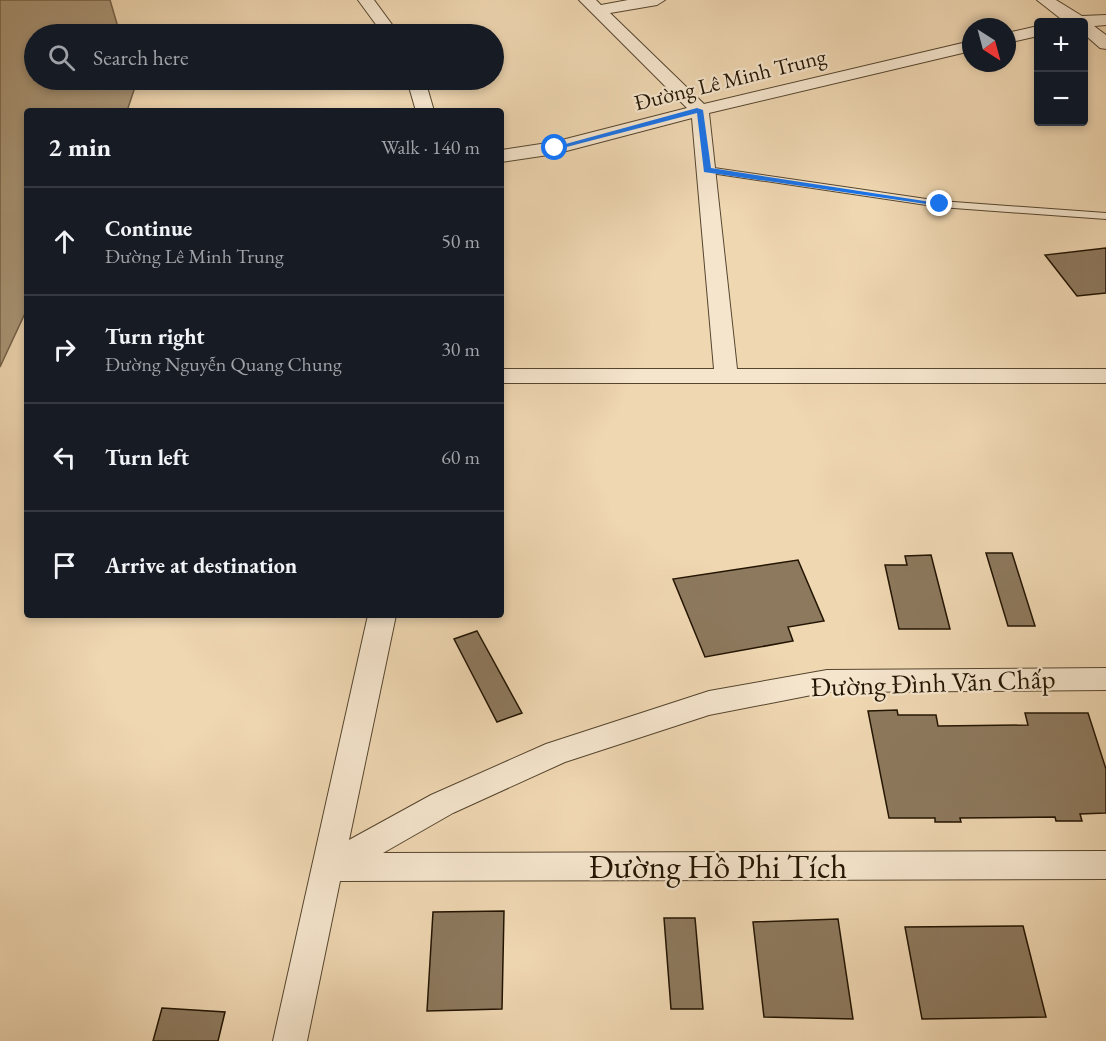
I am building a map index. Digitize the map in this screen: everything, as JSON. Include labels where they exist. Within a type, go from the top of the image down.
[{"type":"street","points":[[366,0],[384,24]]},
{"type":"street","points":[[592,5],[657,0]]},
{"type":"street","points":[[1045,0],[1071,18]]},
{"type":"street","points":[[592,5],[700,110],[726,375]]},
{"type":"street","points":[[1088,22],[1106,20]]},
{"type":"street","points":[[1088,30],[1106,44]]},
{"type":"street","points":[[1016,36],[1034,32]]},
{"type":"street","name":"Đường Lê Minh Trung","points":[[504,156],[555,148],[700,110],[962,48]]},
{"type":"street","points":[[419,90],[424,108]]},
{"type":"street","points":[[504,376],[1106,376]]},
{"type":"street","points":[[290,1041],[381,618]]},
{"type":"street","name":"Đường Đình Văn Chấp","points":[[329,867],[442,804],[556,753],[710,703],[827,681],[1106,679]]},
{"type":"street","name":"Đường Hồ Phi Tích","points":[[329,867],[1106,865]]},
{"type":"lane","points":[[707,170],[940,204],[1106,216]]},
{"type":"shaded area","points":[[0,0],[110,0],[117,24],[24,24],[24,90],[134,90],[128,108],[24,108],[24,315],[0,367]]},
{"type":"building","points":[[1106,248],[1106,293],[1077,296],[1045,255]]},
{"type":"building","points":[[986,553],[1012,553],[1035,626],[1008,626]]},
{"type":"building","points":[[931,555],[950,629],[899,629],[885,565],[907,565],[905,556]]},
{"type":"building","points":[[798,560],[824,621],[788,627],[793,641],[705,657],[673,579]]},
{"type":"building","points":[[477,631],[522,713],[497,722],[454,639]]},
{"type":"building","points":[[897,710],[898,715],[936,715],[938,726],[1028,725],[1025,713],[1088,713],[1106,769],[1106,813],[1080,814],[1082,821],[1056,821],[1055,817],[960,818],[961,822],[935,822],[935,818],[889,818],[868,711]]},
{"type":"building","points":[[504,911],[502,1009],[427,1011],[433,912]]},
{"type":"building","points":[[664,918],[695,918],[703,1009],[671,1009]]},
{"type":"building","points":[[838,919],[853,1019],[764,1017],[753,922]]},
{"type":"building","points":[[1023,926],[1046,1017],[922,1019],[905,927]]},
{"type":"building","points":[[162,1008],[225,1012],[218,1041],[153,1041]]},
{"type":"route","points":[[555,148],[700,110],[707,170],[940,204]]}]
